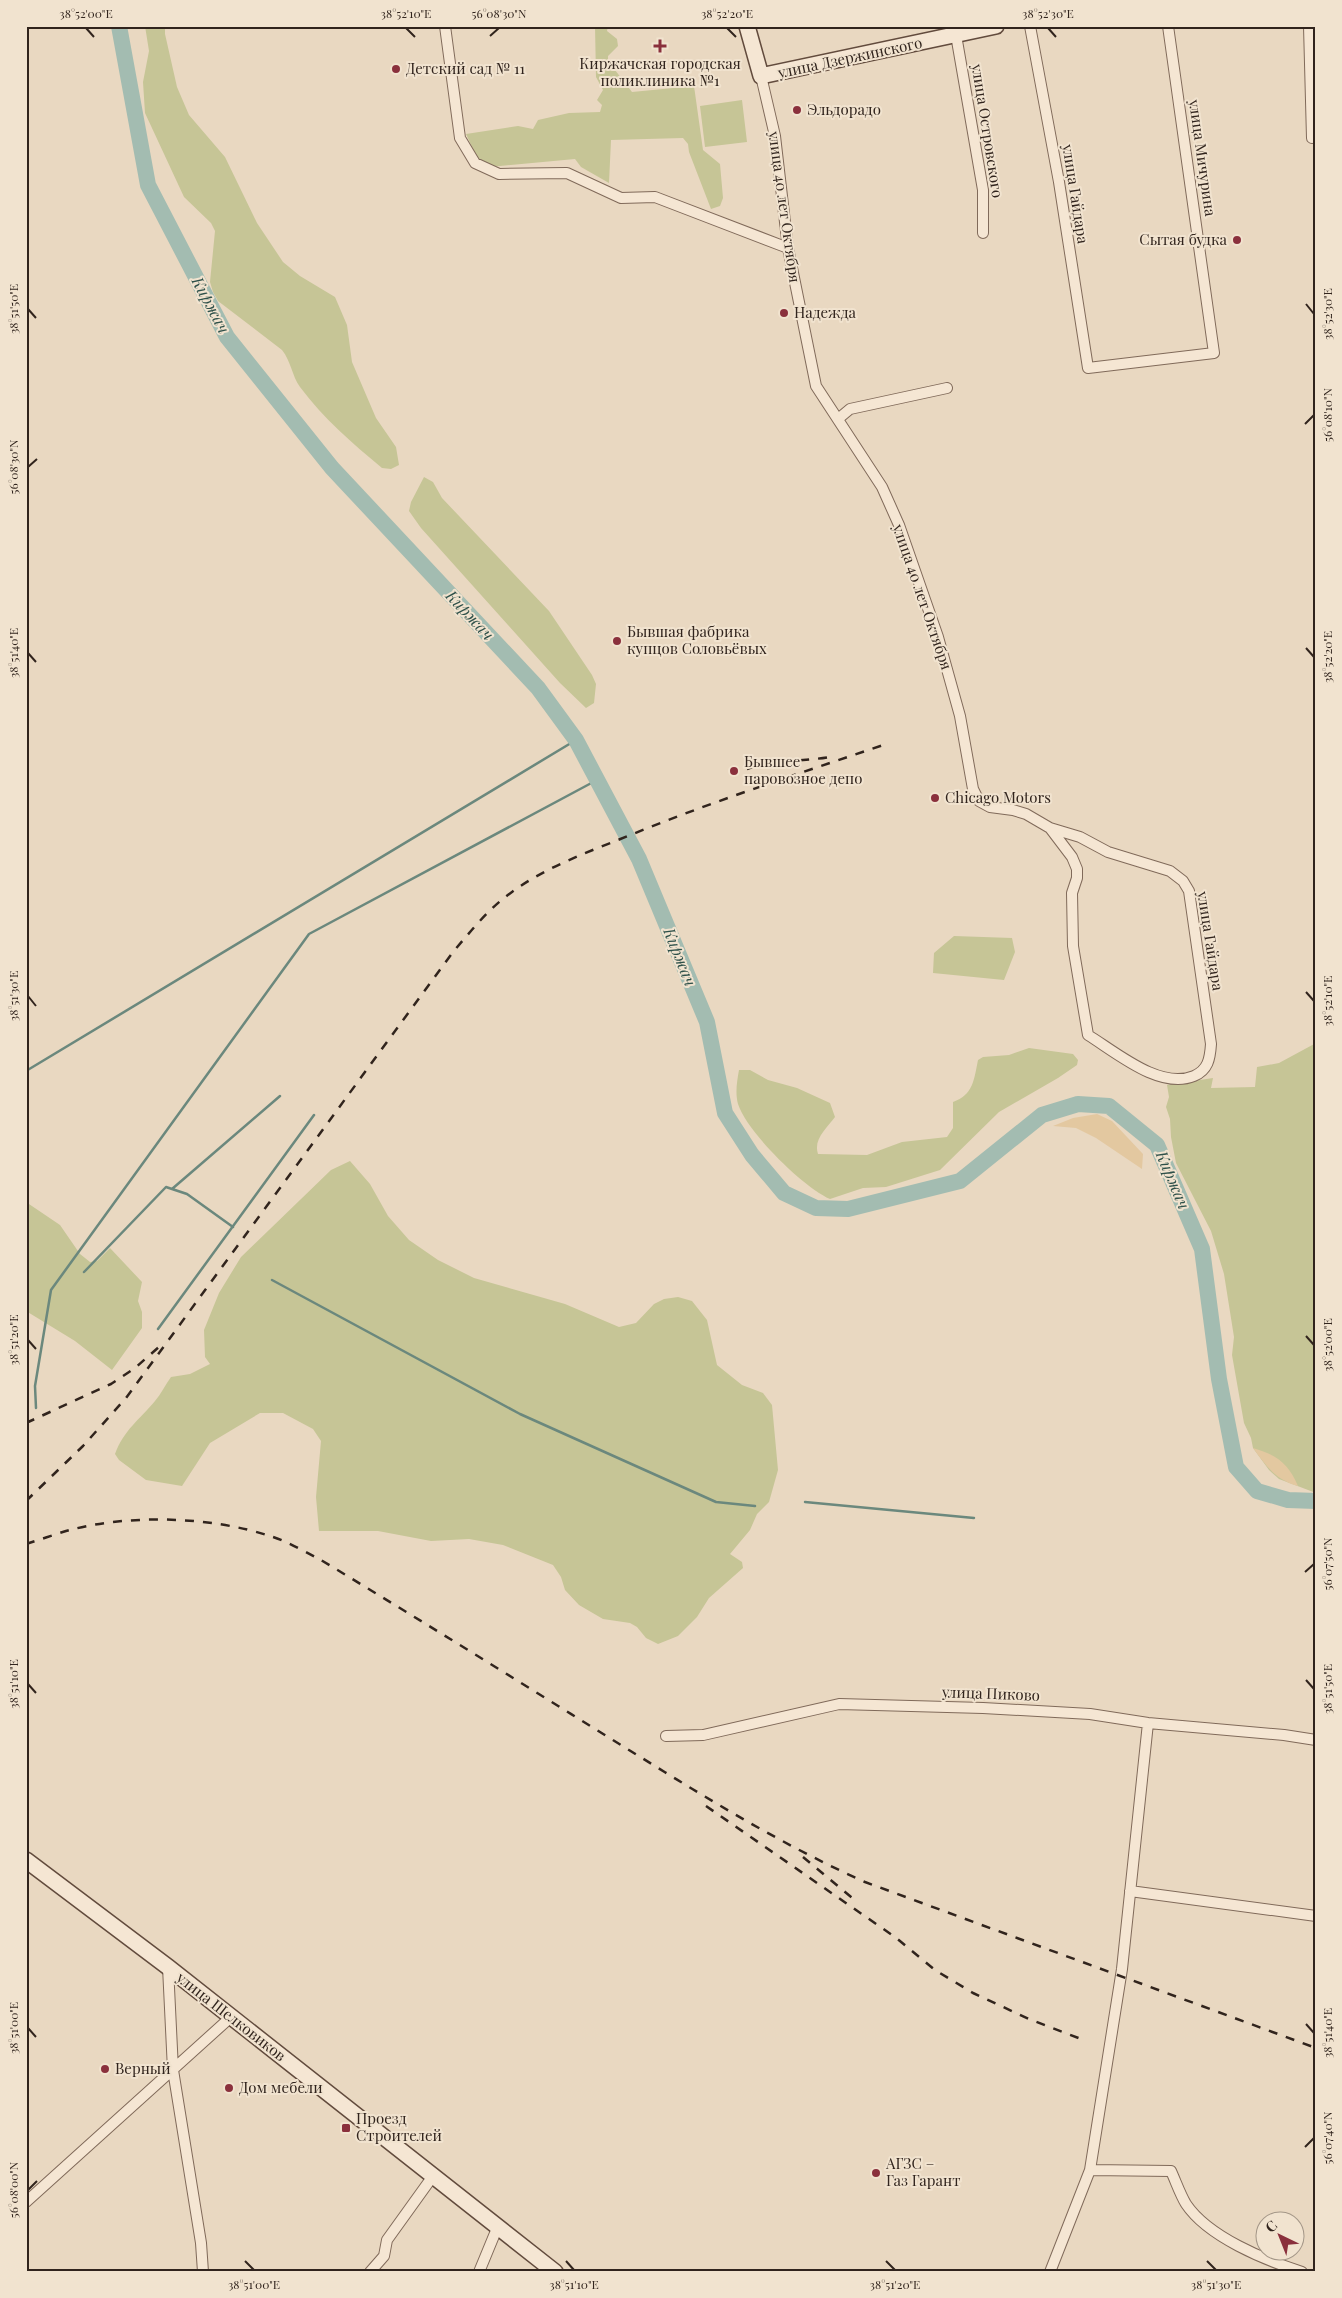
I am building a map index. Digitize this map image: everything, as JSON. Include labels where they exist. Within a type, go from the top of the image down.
[{"type":"street","points":[[445,26],[460,138],[475,163],[499,174],[567,173],[621,198],[656,197],[788,248]]},
{"type":"street","name":"улица 40 лет Октября","points":[[747,26],[761,76],[774,136],[788,248],[804,339],[816,386],[882,487],[899,524],[938,637],[960,716],[973,789],[979,801],[990,807],[1026,814],[1050,828]]},
{"type":"street","name":"улица Дзержинского","points":[[761,76],[996,26]]},
{"type":"street","name":"улица Гайдара","points":[[1030,26],[1059,182],[1088,368],[1214,353]]},
{"type":"street","name":"улица Мичурина","points":[[1168,26],[1214,353]]},
{"type":"street","points":[[1309,26],[1312,138]]},
{"type":"street","name":"улица Островского","points":[[956,35],[983,190],[983,233]]},
{"type":"street","points":[[838,419],[850,409],[947,388]]},
{"type":"street","name":"улица Гайдара","points":[[1050,828],[1080,837],[1108,852],[1170,871],[1183,881],[1189,891],[1210,1044],[1210,1060],[1201,1073],[1185,1080],[1166,1080],[1143,1069],[1088,1036],[1073,946],[1072,894],[1077,878],[1077,869],[1072,857],[1050,828]]},
{"type":"street","name":"улица Пиково","points":[[666,1736],[703,1735],[839,1704],[1080,1713],[1148,1723],[1278,1734],[1316,1740]]},
{"type":"street","points":[[1050,2272],[1090,2170],[1111,2042],[1148,1723]]},
{"type":"street","name":"улица Шелковиков","points":[[26,1860],[168,1967],[555,2272]]},
{"type":"street","points":[[1130,1891],[1316,1916]]},
{"type":"street","points":[[168,1967],[172,2070],[201,2243],[203,2272]]},
{"type":"street","points":[[26,2202],[231,2017]]},
{"type":"street","points":[[1090,2170],[1172,2172],[1186,2204],[1203,2222],[1233,2243],[1283,2266],[1302,2272]]},
{"type":"street","points":[[370,2272],[384,2256],[388,2240],[433,2176]]},
{"type":"street","points":[[479,2272],[498,2226]]},
{"type":"shaded area","points":[[145,26],[165,26],[165,34],[177,87],[189,115],[225,157],[257,223],[283,262],[300,276],[335,297],[347,325],[352,362],[376,418],[396,447],[399,465],[391,469],[382,468],[349,440],[328,420],[300,387],[282,350],[218,301],[210,282],[215,231],[211,223],[184,197],[145,113],[143,82],[149,51]]},
{"type":"shaded area","points":[[595,26],[608,26],[607,31],[617,39],[618,46],[608,56],[608,61],[632,92],[694,86],[703,150],[720,164],[723,198],[720,206],[711,209],[689,152],[688,144],[683,138],[611,140],[609,183],[581,167],[575,159],[490,167],[477,158],[466,134],[518,126],[533,129],[538,120],[569,113],[600,112],[602,105],[597,100],[603,90],[596,77]]},
{"type":"shaded area","points":[[742,100],[747,142],[705,147],[700,106]]},
{"type":"shaded area","points":[[424,477],[433,482],[442,498],[549,611],[592,675],[596,684],[594,703],[586,708],[560,683],[421,528],[409,511],[411,502]]},
{"type":"shaded area","points":[[954,936],[1012,938],[1015,952],[1004,980],[933,973],[934,953]]},
{"type":"shaded area","points":[[1316,1043],[1316,1493],[1279,1479],[1269,1470],[1253,1448],[1251,1438],[1244,1423],[1232,1355],[1234,1337],[1224,1274],[1211,1231],[1176,1163],[1170,1119],[1166,1107],[1169,1097],[1167,1085],[1213,1078],[1211,1088],[1255,1087],[1257,1067],[1279,1063]]},
{"type":"shaded area","points":[[1029,1048],[1073,1054],[1078,1060],[1077,1065],[999,1112],[940,1170],[886,1187],[863,1188],[830,1199],[806,1183],[777,1158],[743,1116],[737,1100],[739,1070],[750,1070],[768,1080],[797,1088],[830,1103],[835,1117],[817,1143],[818,1154],[867,1155],[902,1142],[947,1137],[953,1128],[953,1102],[965,1095],[972,1086],[978,1060],[983,1057],[1009,1055]]},
{"type":"shaded area","points":[[350,1161],[370,1184],[388,1216],[409,1240],[438,1260],[474,1278],[565,1304],[619,1327],[636,1323],[654,1304],[664,1299],[678,1297],[692,1301],[707,1320],[717,1365],[742,1385],[763,1393],[772,1405],[778,1470],[769,1502],[757,1514],[750,1530],[730,1554],[742,1562],[743,1568],[709,1598],[697,1617],[678,1636],[658,1644],[646,1638],[637,1627],[630,1623],[603,1619],[579,1605],[565,1590],[561,1577],[553,1565],[503,1545],[469,1539],[431,1541],[378,1531],[319,1531],[316,1497],[321,1441],[313,1429],[283,1413],[260,1413],[210,1443],[182,1486],[146,1480],[119,1460],[115,1454],[123,1438],[157,1398],[171,1377],[190,1374],[210,1364],[205,1357],[204,1330],[219,1293],[241,1257],[331,1170]]},
{"type":"shaded area","points":[[26,1202],[60,1225],[80,1254],[90,1262],[97,1261],[110,1248],[142,1282],[138,1301],[142,1312],[142,1328],[112,1370],[75,1341],[26,1311]]},
{"type":"sand","points":[[1097,1114],[1112,1121],[1143,1154],[1142,1169],[1096,1138],[1076,1128],[1053,1126],[1073,1118]]},
{"type":"sand","points":[[1253,1448],[1281,1461],[1290,1471],[1298,1486],[1278,1476],[1267,1466]]},
{"type":"waterway","name":"Киржач","points":[[119,26],[148,185],[227,337],[332,468],[538,688],[576,740],[639,859],[707,1022],[725,1113],[752,1155],[784,1193],[816,1208],[848,1209],[960,1181],[1042,1115],[1078,1104],[1109,1106],[1157,1145],[1202,1249],[1219,1379],[1236,1467],[1257,1491],[1288,1500],[1316,1501]]},
{"type":"waterway","points":[[26,1071],[576,740]]},
{"type":"waterway","points":[[36,1408],[35,1386],[51,1290],[309,934],[597,780]]},
{"type":"waterway","points":[[172,1189],[280,1096]]},
{"type":"waterway","points":[[158,1329],[314,1115]]},
{"type":"waterway","points":[[84,1272],[166,1187],[187,1194],[233,1227]]},
{"type":"waterway","points":[[272,1280],[520,1414],[716,1502],[755,1506]]},
{"type":"waterway","points":[[805,1502],[974,1518]]},
{"type":"railway","points":[[26,1501],[83,1446],[126,1398],[453,952],[496,905],[525,883],[583,854],[725,799],[889,743]]},
{"type":"railway","points":[[747,769],[780,762],[835,756]]},
{"type":"railway","points":[[26,1423],[111,1384],[135,1368],[160,1346]]},
{"type":"railway","points":[[26,1544],[66,1531],[115,1522],[141,1520],[195,1521],[221,1524],[276,1538],[321,1560],[726,1809],[829,1865],[865,1882],[1316,2048]]},
{"type":"railway","points":[[706,1806],[895,1937],[935,1970],[973,1993],[1029,2019],[1081,2039]]},
{"type":"railway","points":[[803,1857],[857,1902]]},
{"type":"place","name":"Киржачская городская поликлиника №1","points":[[660,46]]},
{"type":"place","name":"Детский сад № 11","points":[[396,69]]},
{"type":"place","name":"Эльдорадо","points":[[797,110]]},
{"type":"place","name":"Сытая будка","points":[[1237,240]]},
{"type":"place","name":"Надежда","points":[[784,313]]},
{"type":"place","name":"Бывшая фабрика купцов Соловьёвых","points":[[617,641]]},
{"type":"place","name":"Бывшее паровозное депо","points":[[734,771]]},
{"type":"place","name":"Chicago Motors","points":[[935,798]]},
{"type":"place","name":"Верный","points":[[105,2069]]},
{"type":"place","name":"Дом мебели","points":[[229,2088]]},
{"type":"place","name":"Проезд Строителей","points":[[346,2128]]},
{"type":"place","name":"АГЗС – Газ Гарант","points":[[876,2173]]}]
